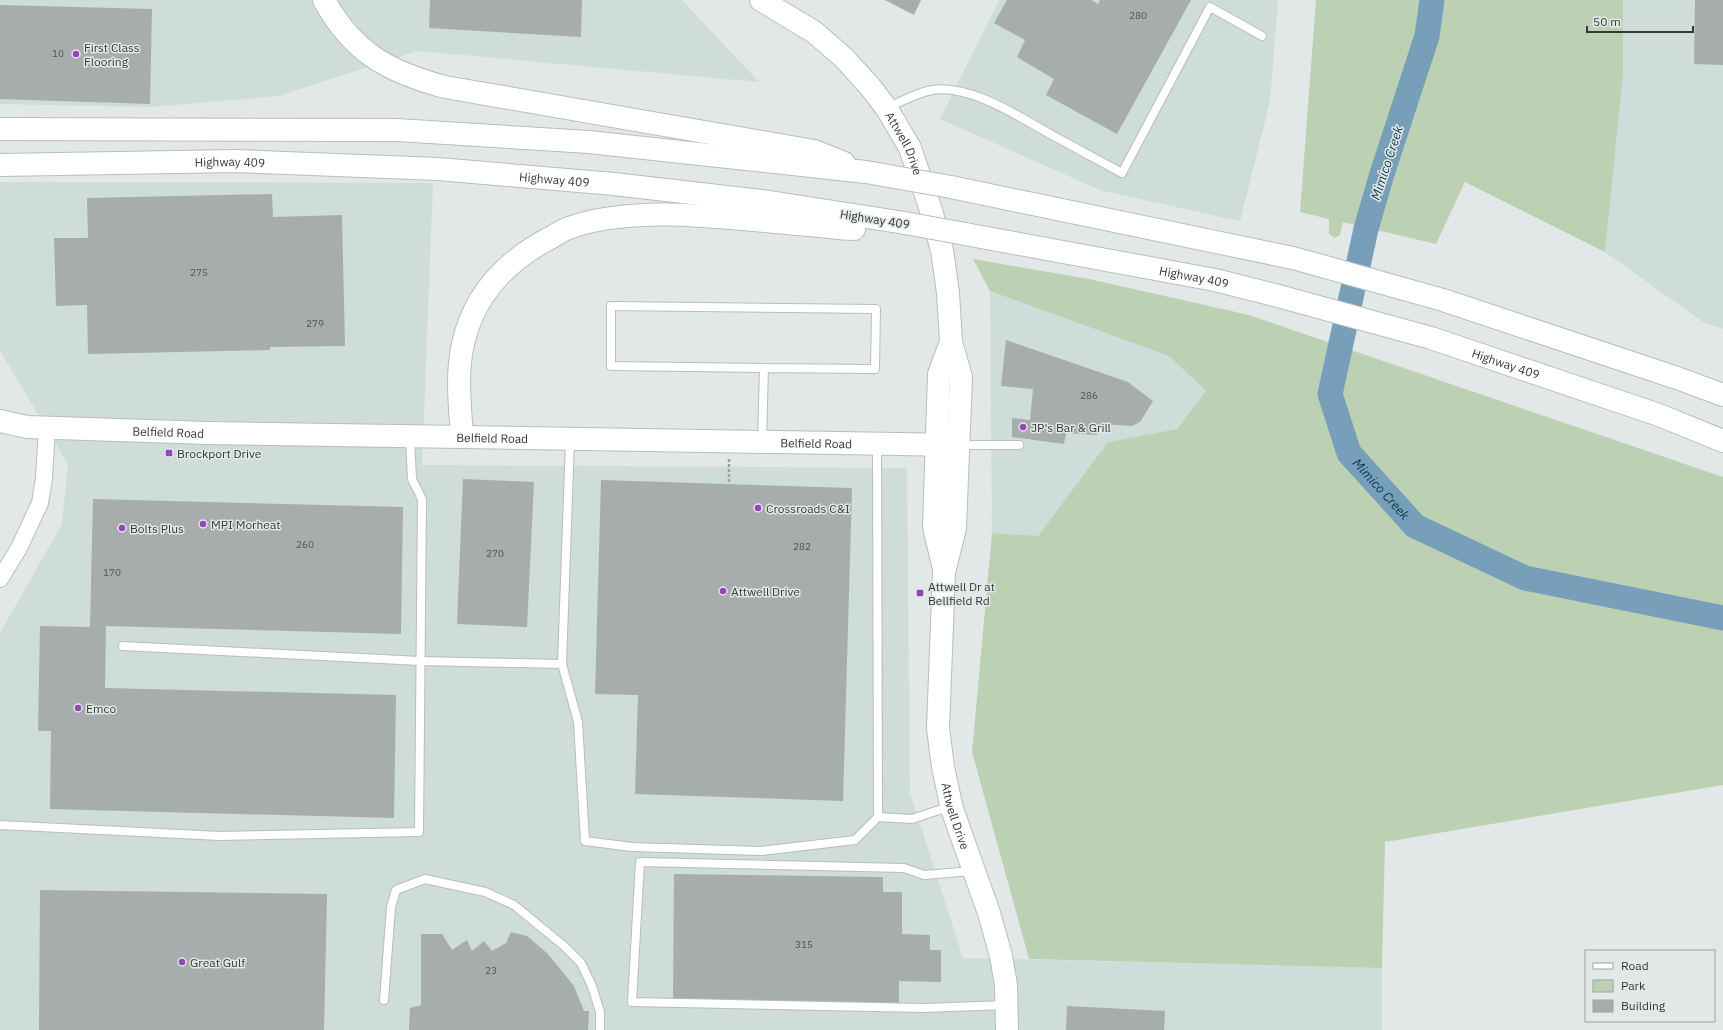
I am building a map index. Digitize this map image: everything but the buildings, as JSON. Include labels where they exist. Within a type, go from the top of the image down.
[{"type":"main road","points":[[324,0],[344,30],[365,51],[389,67],[415,79],[446,87],[814,151],[866,172]]},
{"type":"main road","name":"Attwell Drive","points":[[761,0],[814,32],[844,58],[887,109],[910,148],[930,207],[943,257],[948,292],[951,342],[940,374],[947,445],[934,527],[944,572],[938,728],[943,767],[951,806],[989,913],[1001,956],[1007,1005],[1007,1030]]},
{"type":"main road","points":[[0,129],[397,130],[589,142],[866,172],[951,187],[1293,258],[1443,300],[1677,378],[1723,395]]},
{"type":"main road","name":"Highway 409","points":[[0,165],[235,162],[438,169],[614,184],[770,202],[905,223],[1215,280],[1282,297],[1431,338],[1659,415],[1723,441]]},
{"type":"main road","points":[[462,437],[458,391],[459,366],[462,344],[474,309],[484,294],[508,265],[536,245],[569,228],[603,219],[648,215],[700,216],[853,229],[905,223]]},
{"type":"main road","name":"Belfield Road","points":[[0,421],[37,427],[208,433],[947,445]]},
{"type":"main road","name":"Belfield Road","points":[[0,433],[37,427]]},
{"type":"street","points":[[0,578],[19,548],[40,503],[44,478],[37,427]]},
{"type":"lane","points":[[887,109],[916,95],[932,90],[964,92],[1017,115],[1122,173],[1210,7],[1262,36]]},
{"type":"lane","points":[[611,306],[876,309],[875,369],[764,368],[610,366],[611,306]]},
{"type":"lane","points":[[762,442],[764,368]]},
{"type":"lane","points":[[0,826],[220,836],[419,832],[422,499],[412,479],[410,436]]},
{"type":"lane","points":[[570,439],[562,664],[578,722],[585,841],[632,847],[761,851],[855,840],[878,817],[877,444]]},
{"type":"lane","points":[[947,445],[1020,445]]},
{"type":"lane","points":[[123,646],[420,660],[562,664]]},
{"type":"lane","points":[[878,817],[912,820],[951,806]]},
{"type":"lane","points":[[974,871],[924,875],[904,868],[640,862],[632,1002],[924,1008],[1007,1005]]},
{"type":"lane","points":[[384,1000],[391,907],[396,890],[425,879],[484,892],[514,905],[564,946],[581,963],[592,986],[600,1012],[600,1030]]},
{"type":"path","points":[[729,442],[729,484]]},
{"type":"shaded area","points":[[0,0],[682,0],[759,82],[418,51],[278,96],[151,107],[0,104]]},
{"type":"shaded area","points":[[999,0],[1278,0],[1270,101],[1240,221],[1100,190],[940,119]]},
{"type":"shaded area","points":[[1623,0],[1723,0],[1723,329],[1703,322],[1605,252],[1623,75]]},
{"type":"shaded area","points":[[0,182],[433,183],[422,465],[907,468],[910,793],[963,958],[1382,968],[1382,1030],[0,1030],[0,633],[62,524],[68,464],[0,351]]},
{"type":"shaded area","points":[[990,291],[1169,356],[1206,391],[1177,429],[1108,442],[1038,536],[992,533]]},
{"type":"green space","points":[[1316,0],[1623,0],[1623,75],[1605,252],[1465,182],[1436,244],[1343,222],[1340,235],[1335,238],[1329,234],[1329,219],[1300,212]]},
{"type":"green space","points":[[973,259],[1089,279],[1249,315],[1723,477],[1723,785],[1385,842],[1382,968],[1029,959],[972,752],[992,533],[1038,536],[1108,442],[1177,429],[1206,391],[1169,356],[990,291]]},
{"type":"waterway","name":"Mimico Creek","points":[[1432,0],[1427,36],[1381,177],[1366,229],[1330,394],[1349,453],[1415,526],[1525,578],[1723,618]]},
{"type":"place","name":"First Class Flooring","points":[[76,54]]},
{"type":"place","name":"JP's Bar & Grill","points":[[1023,427]]},
{"type":"place","name":"Brockport Drive","points":[[169,453]]},
{"type":"place","name":"Crossroads C&I","points":[[758,508]]},
{"type":"place","name":"MPI Morheat","points":[[203,524]]},
{"type":"place","name":"Bolts Plus","points":[[122,528]]},
{"type":"place","name":"Attwell Drive","points":[[723,591]]},
{"type":"place","name":"Attwell Dr at Bellfield Rd","points":[[920,593]]},
{"type":"place","name":"Emco","points":[[78,708]]},
{"type":"place","name":"Great Gulf","points":[[182,962]]}]
